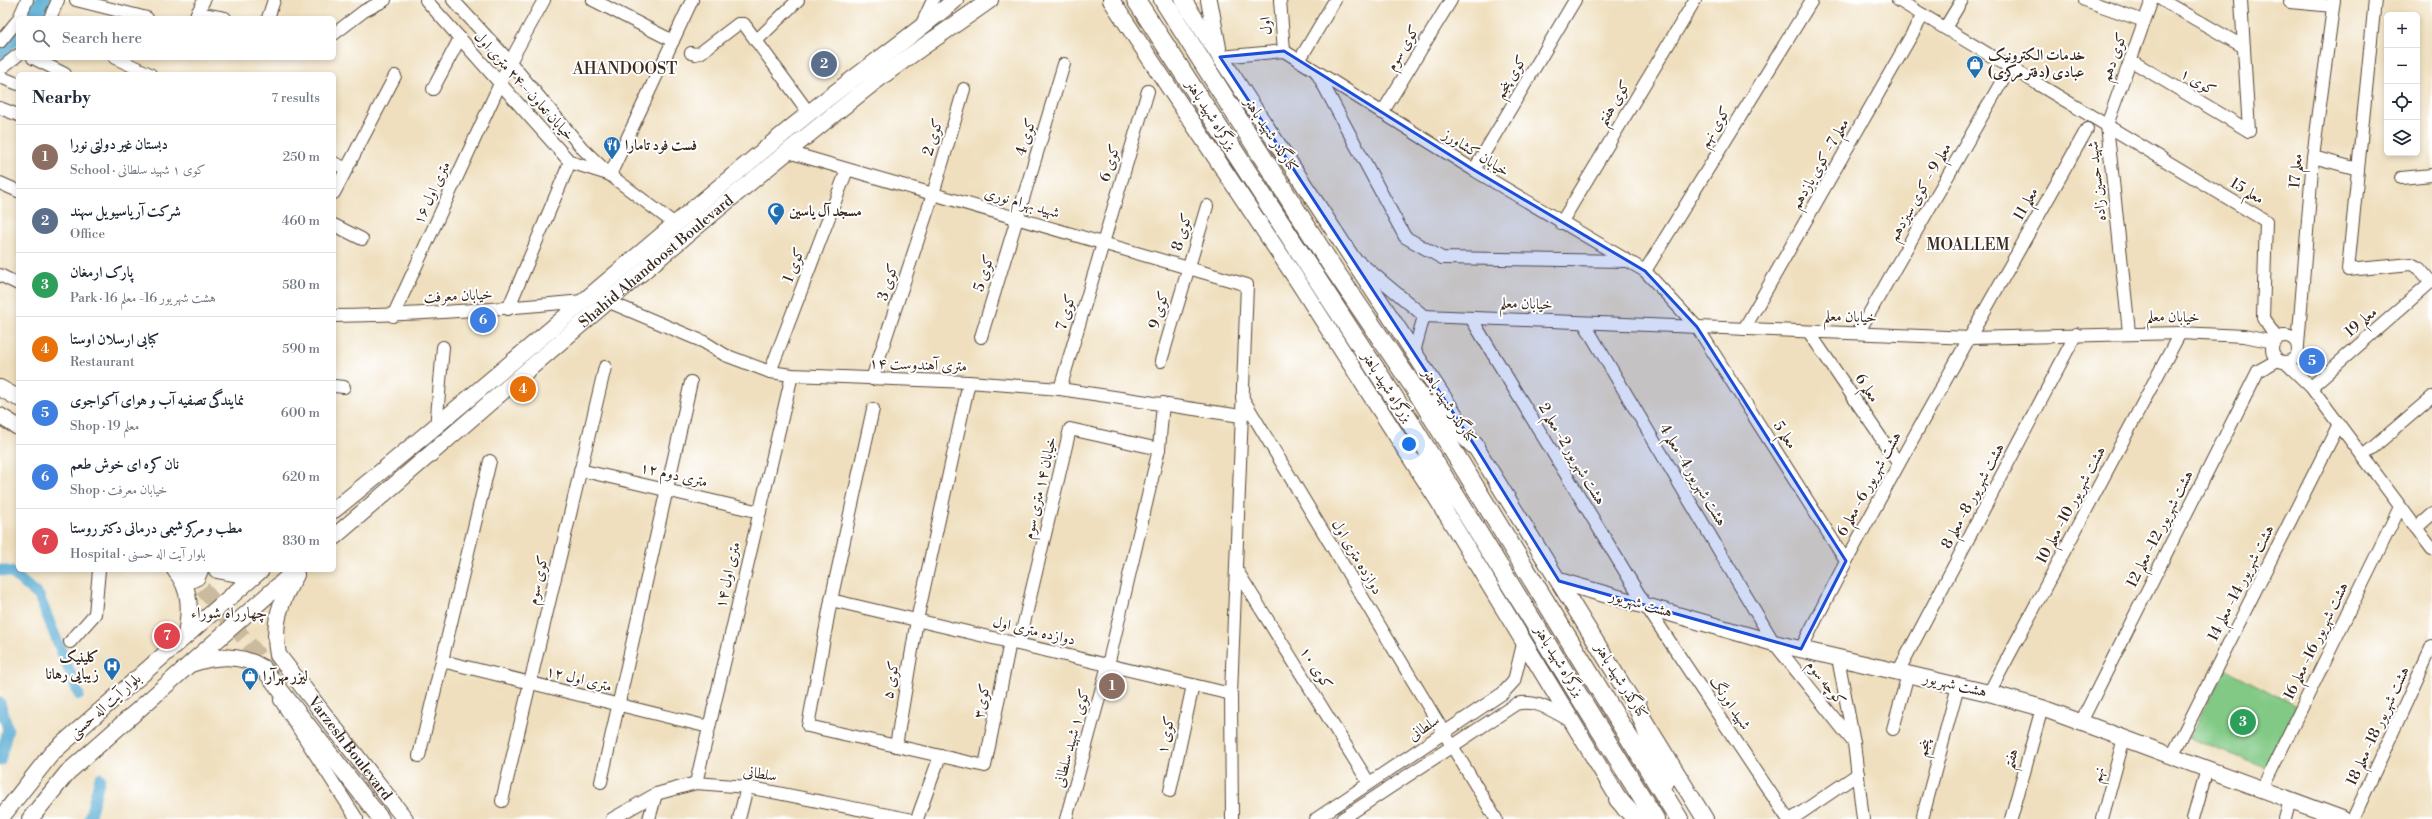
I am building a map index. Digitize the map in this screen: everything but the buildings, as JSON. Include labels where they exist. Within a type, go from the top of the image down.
[{"type":"highway","name":"بزرگراه شهید باهنر","points":[[1136,0],[1410,422],[1656,819]]},
{"type":"highway","name":"بزرگراه شهید باهنر","points":[[1163,0],[1331,265],[1415,389],[1680,819]]},
{"type":"highway","points":[[1415,389],[1475,446]]},
{"type":"highway","points":[[1410,422],[1444,510]]},
{"type":"highway","points":[[1637,705],[1680,819]]},
{"type":"highway","points":[[1618,799],[1636,819]]},
{"type":"main road","name":"Shahid Ahandoost Boulevard","points":[[336,508],[436,428],[583,300],[809,113],[921,28],[955,0]]},
{"type":"main road","name":"Shahid Ahandoost Boulevard","points":[[336,535],[607,301],[788,152],[874,83],[990,0]]},
{"type":"main road","name":"کنارگذر شهید باهنر","points":[[1183,0],[1475,446],[1637,705],[1705,819]]},
{"type":"main road","points":[[1209,0],[1220,57]]},
{"type":"main road","points":[[1112,1],[1297,280],[1444,510],[1523,644],[1631,819]]},
{"type":"main road","points":[[864,70],[874,83]]},
{"type":"main road","points":[[0,388],[16,397]]},
{"type":"main road","points":[[0,416],[16,426]]},
{"type":"main road","points":[[178,574],[192,580],[197,577],[199,572]]},
{"type":"main road","points":[[228,572],[238,574],[246,572]]},
{"type":"main road","points":[[259,572],[238,590],[253,607],[294,572]]},
{"type":"main road","points":[[278,655],[275,640],[278,611],[284,596],[299,572]]},
{"type":"main road","points":[[178,574],[187,589],[190,604],[186,635]]},
{"type":"main road","name":"هشت شهریور","points":[[1559,581],[1774,643],[1989,693],[2042,708],[2342,819]]},
{"type":"main road","name":"بلوار آیت اله حسنی","points":[[0,819],[52,753],[238,590]]},
{"type":"main road","name":"بلوار آیت اله حسنی","points":[[30,819],[68,773],[184,667],[253,607]]},
{"type":"main road","points":[[205,618],[220,636]]},
{"type":"main road","points":[[263,668],[262,663],[264,654],[273,652],[278,655]]},
{"type":"main road","name":"Varzesh Boulevard","points":[[278,655],[405,819]]},
{"type":"main road","name":"Varzesh Boulevard","points":[[184,667],[204,660],[234,657],[250,660],[263,668],[381,819]]},
{"type":"street","points":[[20,16],[27,0]]},
{"type":"street","points":[[51,16],[58,0]]},
{"type":"street","points":[[76,0],[139,16]]},
{"type":"street","points":[[196,16],[204,0]]},
{"type":"street","points":[[269,16],[274,0]]},
{"type":"street","points":[[336,32],[364,11],[386,0]]},
{"type":"street","name":"خیابان تعاون - ۲۴ متری اول","points":[[426,0],[570,162],[610,175]]},
{"type":"street","name":"خیابان تعاون - ۲۴ متری اول","points":[[453,0],[510,62],[582,148],[610,175],[675,224]]},
{"type":"street","name":"۱۶ متری اول","points":[[393,316],[510,62],[544,0]]},
{"type":"street","points":[[593,0],[673,41]]},
{"type":"street","points":[[610,175],[692,0]]},
{"type":"street","points":[[756,42],[798,0]]},
{"type":"street","points":[[921,28],[933,0]]},
{"type":"street","name":"اول","points":[[1280,0],[1284,51]]},
{"type":"street","points":[[1299,61],[1335,0]]},
{"type":"street","name":"کوی سوم","points":[[1382,113],[1451,0]]},
{"type":"street","name":"کوی پنجم","points":[[1474,170],[1576,0]]},
{"type":"street","name":"کوی هفتم","points":[[1561,223],[1695,0]]},
{"type":"street","name":"کوی نهم","points":[[1645,271],[1812,0]]},
{"type":"street","name":"شهید حسین زاده","points":[[1898,0],[2106,124],[2129,332]]},
{"type":"street","points":[[1945,28],[1962,0]]},
{"type":"street","name":"کوی دهم","points":[[2106,124],[2152,0]]},
{"type":"street","points":[[2162,0],[2244,48]]},
{"type":"street","points":[[2240,0],[2244,48]]},
{"type":"street","points":[[2375,0],[2348,270],[2411,264],[2419,268],[2431,281]]},
{"type":"street","points":[[2092,1],[2144,21]]},
{"type":"street","points":[[2290,2],[2334,3]]},
{"type":"street","name":"معلم 17","points":[[2298,350],[2313,157],[2334,3]]},
{"type":"street","name":"معلم 7- کوی یازدهم","points":[[1744,329],[1924,15]]},
{"type":"street","points":[[0,42],[16,23]]},
{"type":"street","points":[[691,52],[695,54],[700,53],[738,24],[744,24],[809,113]]},
{"type":"street","points":[[433,89],[460,38]]},
{"type":"street","name":"کوی ۱","points":[[2130,60],[2249,131],[2244,48]]},
{"type":"street","points":[[1220,57],[1284,51]]},
{"type":"street","name":"خیابان کشاورز","points":[[1284,51],[1474,170],[1561,223],[1645,271],[1697,327]]},
{"type":"street","points":[[0,69],[16,57]]},
{"type":"street","points":[[37,60],[61,72]]},
{"type":"street","points":[[119,60],[146,72]]},
{"type":"street","name":"کوی 4","points":[[1018,219],[1064,64]]},
{"type":"street","name":"معلم 9 - کوی سیزدهم","points":[[1858,333],[2010,67]]},
{"type":"street","points":[[1316,72],[1405,237],[1442,258],[1628,261]]},
{"type":"street","points":[[336,189],[395,76]]},
{"type":"street","points":[[0,77],[16,83]]},
{"type":"street","name":"کوی 2","points":[[933,194],[964,89]]},
{"type":"street","name":"کوی 6","points":[[1103,243],[1148,91]]},
{"type":"street","points":[[0,108],[16,114]]},
{"type":"street","name":"معلم 15","points":[[2106,124],[2266,221],[2263,318],[2275,340]]},
{"type":"street","name":"معلم 11","points":[[1971,338],[2087,128]]},
{"type":"street","name":"شهید بهرام نوری","points":[[788,152],[1247,285],[1242,397]]},
{"type":"street","points":[[2313,157],[2358,169]]},
{"type":"street","points":[[508,308],[570,162]]},
{"type":"street","points":[[336,163],[347,169]]},
{"type":"street","name":"کوی 1","points":[[770,372],[847,170]]},
{"type":"street","points":[[2401,178],[2432,175]]},
{"type":"street","points":[[0,183],[16,190]]},
{"type":"street","name":"کوی 3","points":[[872,379],[933,194]]},
{"type":"street","name":"کوی 8","points":[[1188,268],[1207,206]]},
{"type":"street","name":"کوی 5","points":[[981,337],[1018,219]]},
{"type":"street","points":[[336,225],[362,239]]},
{"type":"street","name":"کوی 7","points":[[1060,389],[1103,243]]},
{"type":"street","points":[[1349,253],[1424,316],[1414,352]]},
{"type":"street","name":"کوی 9","points":[[1161,361],[1188,268]]},
{"type":"street","points":[[0,275],[16,283]]},
{"type":"street","name":"معلم 19","points":[[2309,384],[2431,281]]},
{"type":"street","name":"خیابان معرفت","points":[[336,316],[393,316],[508,308],[583,300]]},
{"type":"street","name":"۱۴ متری آهندوست","points":[[607,301],[704,342],[725,355],[770,372],[792,375],[969,382],[1060,389],[1163,403],[1241,416]]},
{"type":"street","name":"خیابان معلم","points":[[1424,316],[1971,338],[2129,332],[2244,336],[2275,340],[2289,336],[2298,350]]},
{"type":"street","name":"هشت شهریور 2- معلم 2","points":[[1471,318],[1646,606]]},
{"type":"street","name":"هشت شهریور 4- معلم 4","points":[[1584,323],[1774,643]]},
{"type":"street","name":"معلم 5","points":[[1697,327],[1846,561]]},
{"type":"street","name":"معلم 6","points":[[1809,332],[1898,463]]},
{"type":"street","name":"هشت شهریور 10- معلم 10","points":[[1989,693],[2180,333]]},
{"type":"street","name":"هشت شهریور 8- معلم 8","points":[[1892,729],[1903,673],[2076,334]]},
{"type":"street","points":[[2244,336],[2279,359],[2309,384],[2432,549]]},
{"type":"street","name":"هشت شهریور 6- معلم 6","points":[[1801,649],[1898,463],[1971,338]]},
{"type":"street","points":[[2275,340],[2279,359]]},
{"type":"street","points":[[436,428],[443,347]]},
{"type":"street","points":[[2298,350],[2309,384]]},
{"type":"street","name":"هشت شهریور 12- معلم 12","points":[[2081,722],[2258,371],[2279,359],[2292,360],[2298,350]]},
{"type":"street","name":"کوی سوم","points":[[502,801],[605,366]]},
{"type":"street","name":"۱۴ متری اول","points":[[696,783],[792,375]]},
{"type":"street","points":[[601,782],[691,382]]},
{"type":"street","name":"کوی ۵","points":[[896,746],[918,620],[969,382]]},
{"type":"street","points":[[1230,817],[1231,694],[1242,397]]},
{"type":"street","name":"دوازده متری اول","points":[[1242,397],[1496,819]]},
{"type":"street","points":[[2363,456],[2432,397]]},
{"type":"street","name":"کوی ۱ شهید سلطانی","points":[[1066,819],[1108,665],[1159,449],[1163,403]]},
{"type":"street","points":[[873,409],[831,600],[808,726],[940,756],[917,819]]},
{"type":"street","name":"هشت شهریور 14- معلم 14","points":[[2172,756],[2339,424]]},
{"type":"street","name":"خیابان ۱۴ متری سوم","points":[[1014,643],[1070,429],[1159,449]]},
{"type":"street","points":[[419,756],[490,461]]},
{"type":"street","name":"۱۲ متری دوم","points":[[580,470],[760,512]]},
{"type":"street","name":"هشت شهریور 16- معلم 16","points":[[2262,789],[2400,506]]},
{"type":"street","points":[[2416,528],[2432,514]]},
{"type":"street","name":"کوی ۱۰","points":[[1236,569],[1369,783]]},
{"type":"street","points":[[70,642],[95,614],[99,572]]},
{"type":"street","name":"دوازده متری اول","points":[[831,600],[1231,694]]},
{"type":"street","name":"شهید اورنگ","points":[[1646,606],[1788,819]]},
{"type":"street","name":"کوی۳","points":[[940,756],[985,766],[1014,643]]},
{"type":"street","name":"کوچه سوم","points":[[1774,643],[1854,743]]},
{"type":"street","name":"سلطانی","points":[[1316,819],[1504,693],[1514,681],[1523,644]]},
{"type":"street","name":"هشت شهریور 18- معلم 18","points":[[2353,819],[2432,646]]},
{"type":"street","points":[[1838,658],[1854,743],[1863,819]]},
{"type":"street","name":"۱۲ متری اول","points":[[442,661],[709,727]]},
{"type":"street","name":"کوی ۱","points":[[1170,791],[1193,685]]},
{"type":"street","points":[[278,686],[277,696],[357,819]]},
{"type":"street","name":"پنجم","points":[[1922,819],[1958,686]]},
{"type":"street","points":[[1342,819],[1454,747],[1516,704],[1528,702],[1544,707],[1571,721]]},
{"type":"street","name":"هفتم","points":[[2011,819],[2042,708]]},
{"type":"street","name":"نهم","points":[[2102,819],[2124,738]]},
{"type":"street","points":[[2193,819],[2207,769]]},
{"type":"street","points":[[1792,819],[1858,774]]},
{"type":"street","name":"سلطانی","points":[[612,819],[656,794],[696,783],[747,787],[908,819]]},
{"type":"street","points":[[739,819],[747,787]]},
{"type":"street","points":[[649,819],[656,794]]},
{"type":"street","points":[[2285,819],[2290,800]]},
{"type":"highlighted area","points":[[1284,51],[1474,170],[1645,271],[1697,327],[1846,561],[1801,649],[1559,581],[1475,446],[1220,57]]},
{"type":"green space","points":[[2226,669],[2298,707],[2266,767],[2188,738]]},
{"type":"waterway","points":[[32,16],[44,0]]},
{"type":"waterway","points":[[0,50],[16,34]]},
{"type":"waterway","points":[[0,570],[11,572],[39,596],[79,695]]},
{"type":"waterway","points":[[0,703],[8,729],[0,761]]},
{"type":"waterway","points":[[89,819],[100,778]]},
{"type":"tunnel","points":[[189,572],[275,675]]},
{"type":"place","name":"شرکت آریاسیویل سهند","points":[[824,64]]},
{"type":"place","name":"خدمات الکترونیک عبادی (دفتر مرکزی)","points":[[1975,79]]},
{"type":"place","name":"فست فود تامارا","points":[[612,160]]},
{"type":"place","name":"مسجد آل یاسین","points":[[776,226]]},
{"type":"place","name":"نان کره ای خوش طعم","points":[[483,320]]},
{"type":"place","name":"نمایندگی تصفیه آب و هوای آکواجوی","points":[[2312,361]]},
{"type":"place","name":"کبابی ارسلان اوستا","points":[[523,389]]},
{"type":"place","name":"مطب و مرکز شیمی درمانی دکتر روستا","points":[[167,636]]},
{"type":"place","name":"کلینیک زیبایی رهانا","points":[[112,681]]},
{"type":"place","name":"دبستان غیر دولتی نورا","points":[[1112,686]]},
{"type":"place","name":"لیزر مهرآرا","points":[[250,691]]},
{"type":"place","name":"پارک ارمغان","points":[[2243,722]]},
{"type":"district","name":"AHANDOOST","points":[[625,69]]},
{"type":"district","name":"MOALLEM","points":[[1968,245]]},
{"type":"district","name":"چهارراه شوراء","points":[[229,613]]}]
